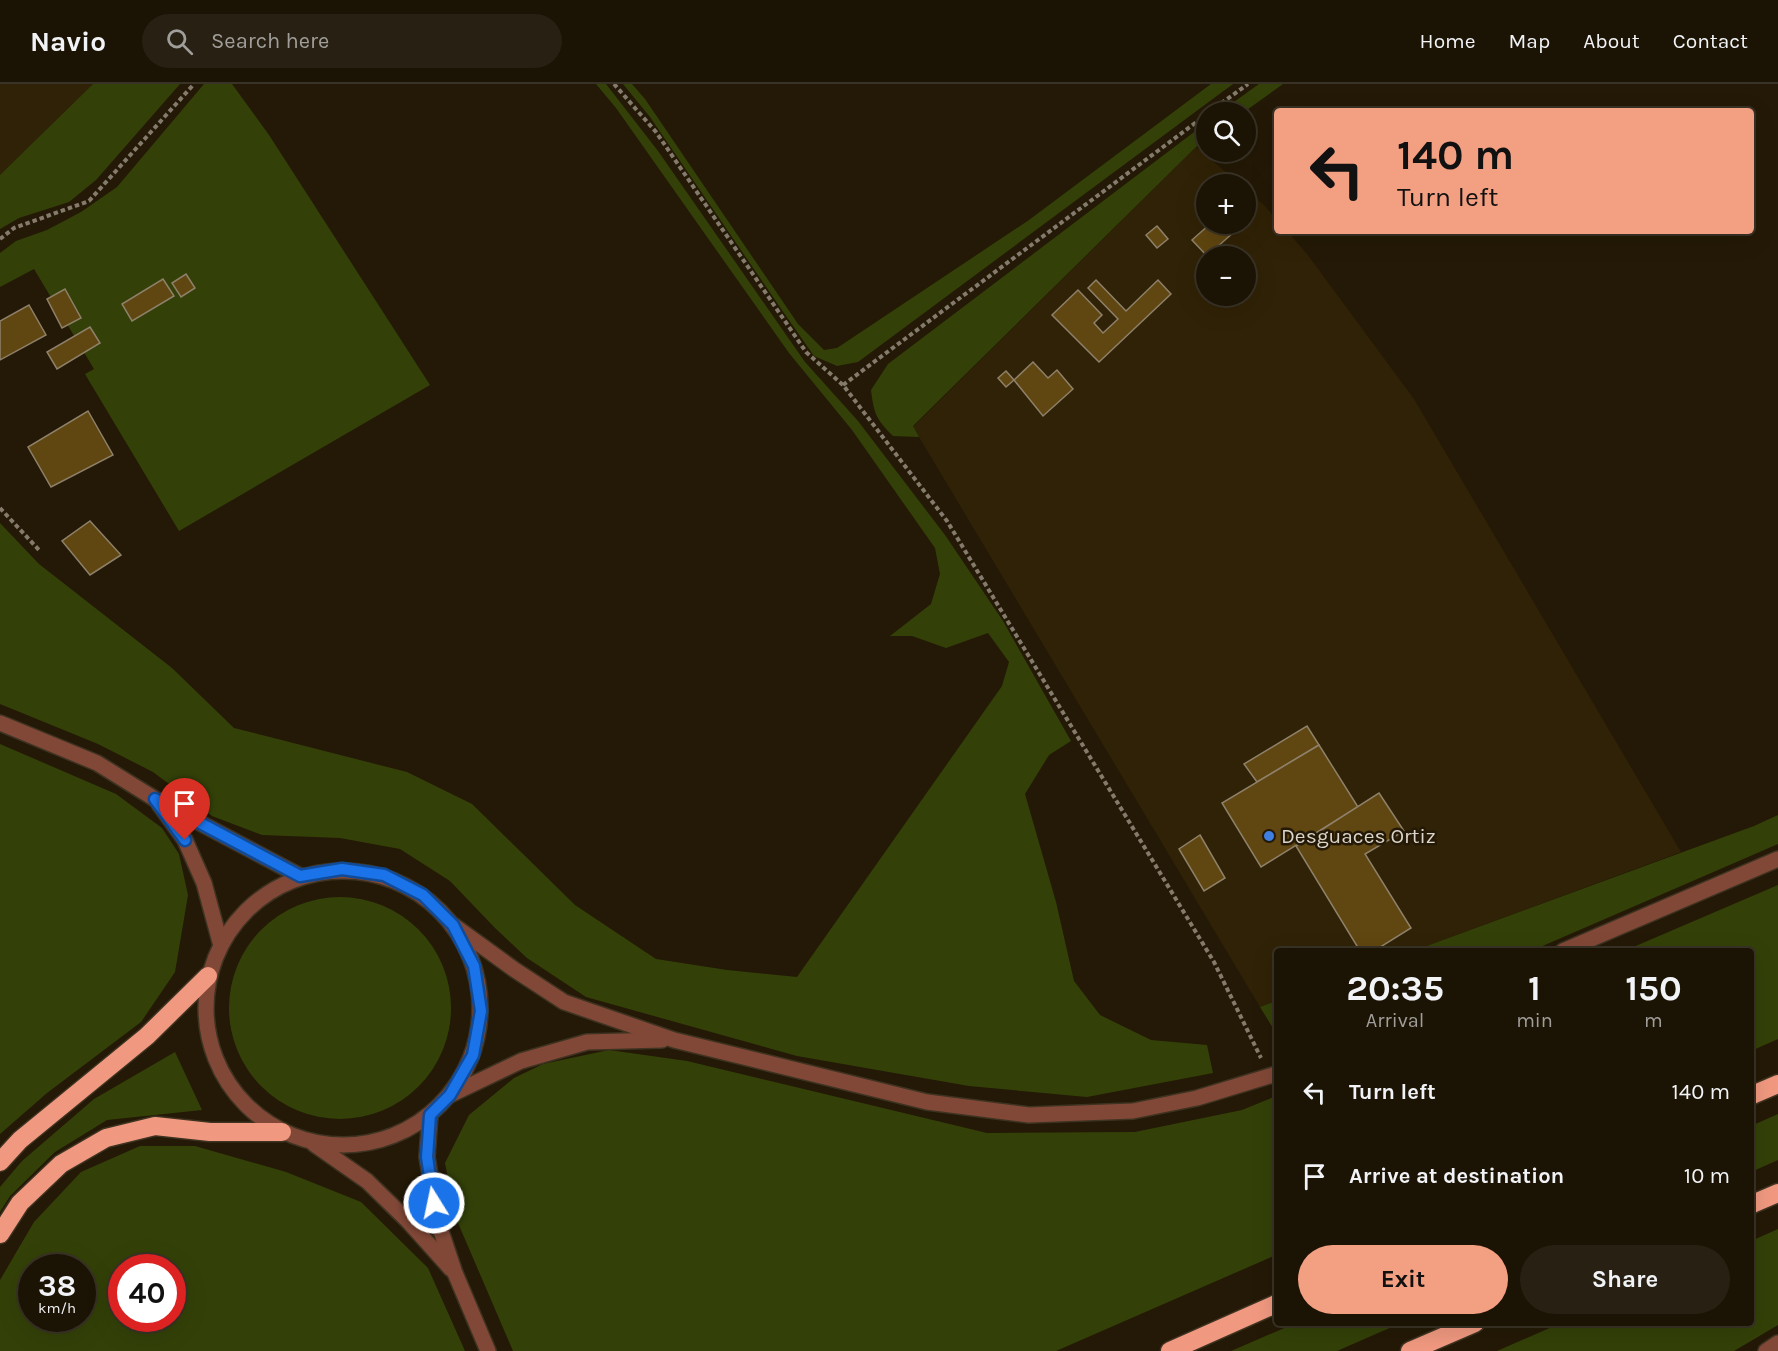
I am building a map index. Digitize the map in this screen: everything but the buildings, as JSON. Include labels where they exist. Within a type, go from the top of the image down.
[{"type":"highway","points":[[0,1162],[20,1140],[147,1036],[208,976]]},
{"type":"highway","points":[[1754,1094],[1778,1084]]},
{"type":"highway","points":[[0,1234],[20,1203],[61,1164],[106,1138],[155,1126],[210,1132],[282,1132]]},
{"type":"highway","points":[[1754,1203],[1778,1193]]},
{"type":"highway","points":[[1170,1351],[1274,1305]]},
{"type":"highway","points":[[1410,1351],[1468,1326]]},
{"type":"street","points":[[0,723],[97,763],[155,799],[300,876]]},
{"type":"street","points":[[155,799],[185,840],[204,883],[220,942]]},
{"type":"street","points":[[1570,948],[1778,859]]},
{"type":"street","points":[[453,925],[474,966],[481,1011],[473,1055],[450,1095],[430,1115],[395,1136],[385,1139],[355,1146],[313,1143],[282,1132],[251,1111],[227,1083],[211,1049],[204,1013],[208,976],[220,942],[254,901],[300,876],[342,869],[384,875],[423,895],[453,925],[564,1002],[674,1040],[927,1102],[1029,1115],[1132,1111],[1197,1098],[1273,1076]]},
{"type":"street","points":[[450,1095],[521,1061],[587,1042],[674,1040]]},
{"type":"street","points":[[430,1115],[427,1157],[438,1222],[454,1273],[488,1351]]},
{"type":"street","points":[[313,1143],[367,1181],[408,1221],[454,1273]]},
{"type":"street","points":[[1766,1351],[1778,1343]]},
{"type":"path","points":[[0,239],[14,228],[89,201],[194,84]]},
{"type":"path","points":[[614,84],[656,132],[806,352],[843,385],[947,520],[1214,962],[1273,1076]]},
{"type":"path","points":[[1224,102],[1248,84]]},
{"type":"path","points":[[843,385],[1196,123]]},
{"type":"path","points":[[0,508],[39,550]]},
{"type":"shaded area","points":[[0,84],[93,84],[0,175]]},
{"type":"shaded area","name":"Desguaces Ortiz","points":[[1196,147],[1196,162],[1214,162],[1228,174],[1196,174],[1196,234],[1256,234],[1256,198],[1274,217],[1274,234],[1290,234],[1307,254],[1414,399],[1681,852],[1421,948],[1274,948],[1274,1002],[1260,1007],[913,427]]},
{"type":"green space","points":[[93,84],[180,84],[96,180],[69,202],[19,218],[0,229],[0,175]]},
{"type":"green space","points":[[204,84],[232,84],[269,135],[430,385],[179,531],[85,374],[94,369],[34,269],[0,287],[0,253],[16,241],[47,230],[81,212],[117,187]]},
{"type":"green space","points":[[596,84],[606,84],[658,151],[805,362],[858,421],[945,535],[1003,621],[1071,741],[1049,755],[1025,794],[1056,902],[1074,981],[1100,1015],[1151,1040],[1207,1045],[1213,1073],[1087,1097],[969,1086],[797,1056],[586,997],[527,958],[450,881],[400,849],[340,838],[262,835],[212,816],[153,772],[98,744],[0,704],[0,523],[39,564],[172,668],[234,728],[407,772],[472,804],[575,905],[656,959],[727,970],[797,977],[1002,686],[1009,662],[988,633],[946,648],[912,636],[890,636],[931,604],[940,574],[935,548],[852,430],[789,353],[616,108]]},
{"type":"green space","points":[[623,84],[632,84],[645,99],[798,324],[824,350],[837,348],[1029,220],[1211,84],[1233,84],[1209,102],[1196,102],[1196,111],[858,362],[837,366],[814,356],[650,117]]},
{"type":"green space","points":[[1259,84],[1283,84],[1256,103],[1234,102]]},
{"type":"green space","points":[[1196,131],[1196,147],[913,426],[919,437],[893,436],[877,416],[871,390],[888,364]]},
{"type":"green space","points":[[0,744],[116,794],[162,828],[179,854],[188,895],[175,972],[141,1022],[47,1093],[0,1134]]},
{"type":"green space","points":[[1778,815],[1778,844],[1538,948],[1421,948],[1754,826]]},
{"type":"green space","points":[[1778,885],[1778,1039],[1754,1050],[1754,948],[1631,948]]},
{"type":"green space","points":[[340,897],[372,902],[392,910],[410,922],[426,938],[438,956],[446,976],[451,1008],[446,1040],[438,1060],[426,1078],[410,1094],[392,1106],[372,1114],[340,1119],[308,1114],[288,1106],[270,1094],[254,1078],[242,1060],[234,1040],[229,1008],[234,976],[242,956],[254,938],[270,922],[288,910],[308,902]]},
{"type":"green space","points":[[1274,1002],[1274,1030],[1260,1007]]},
{"type":"green space","points":[[609,1050],[687,1061],[987,1133],[1135,1132],[1242,1110],[1274,1097],[1274,1256],[1056,1351],[513,1351],[455,1216],[445,1163],[469,1115],[514,1078],[543,1064]]},
{"type":"green space","points":[[175,1052],[202,1110],[107,1120],[55,1152],[10,1196],[0,1212],[0,1187],[22,1161],[94,1099]]},
{"type":"green space","points":[[1778,1114],[1778,1160],[1754,1171],[1754,1125]]},
{"type":"green space","points":[[140,1146],[195,1146],[286,1172],[361,1202],[428,1268],[465,1351],[0,1351],[0,1280],[34,1222],[81,1172]]},
{"type":"green space","points":[[1778,1229],[1778,1325],[1734,1351],[1497,1351],[1554,1326],[1754,1326],[1754,1240]]},
{"type":"green space","points":[[1289,1326],[1394,1326],[1337,1351],[1231,1351]]},
{"type":"place","name":"Desguaces Ortiz","points":[[1269,836]]},
{"type":"route","points":[[185,840],[155,799],[300,876],[342,869],[384,875],[423,895],[453,925],[474,966],[481,1011],[473,1055],[450,1095],[430,1115],[427,1157],[434,1203]]}]
